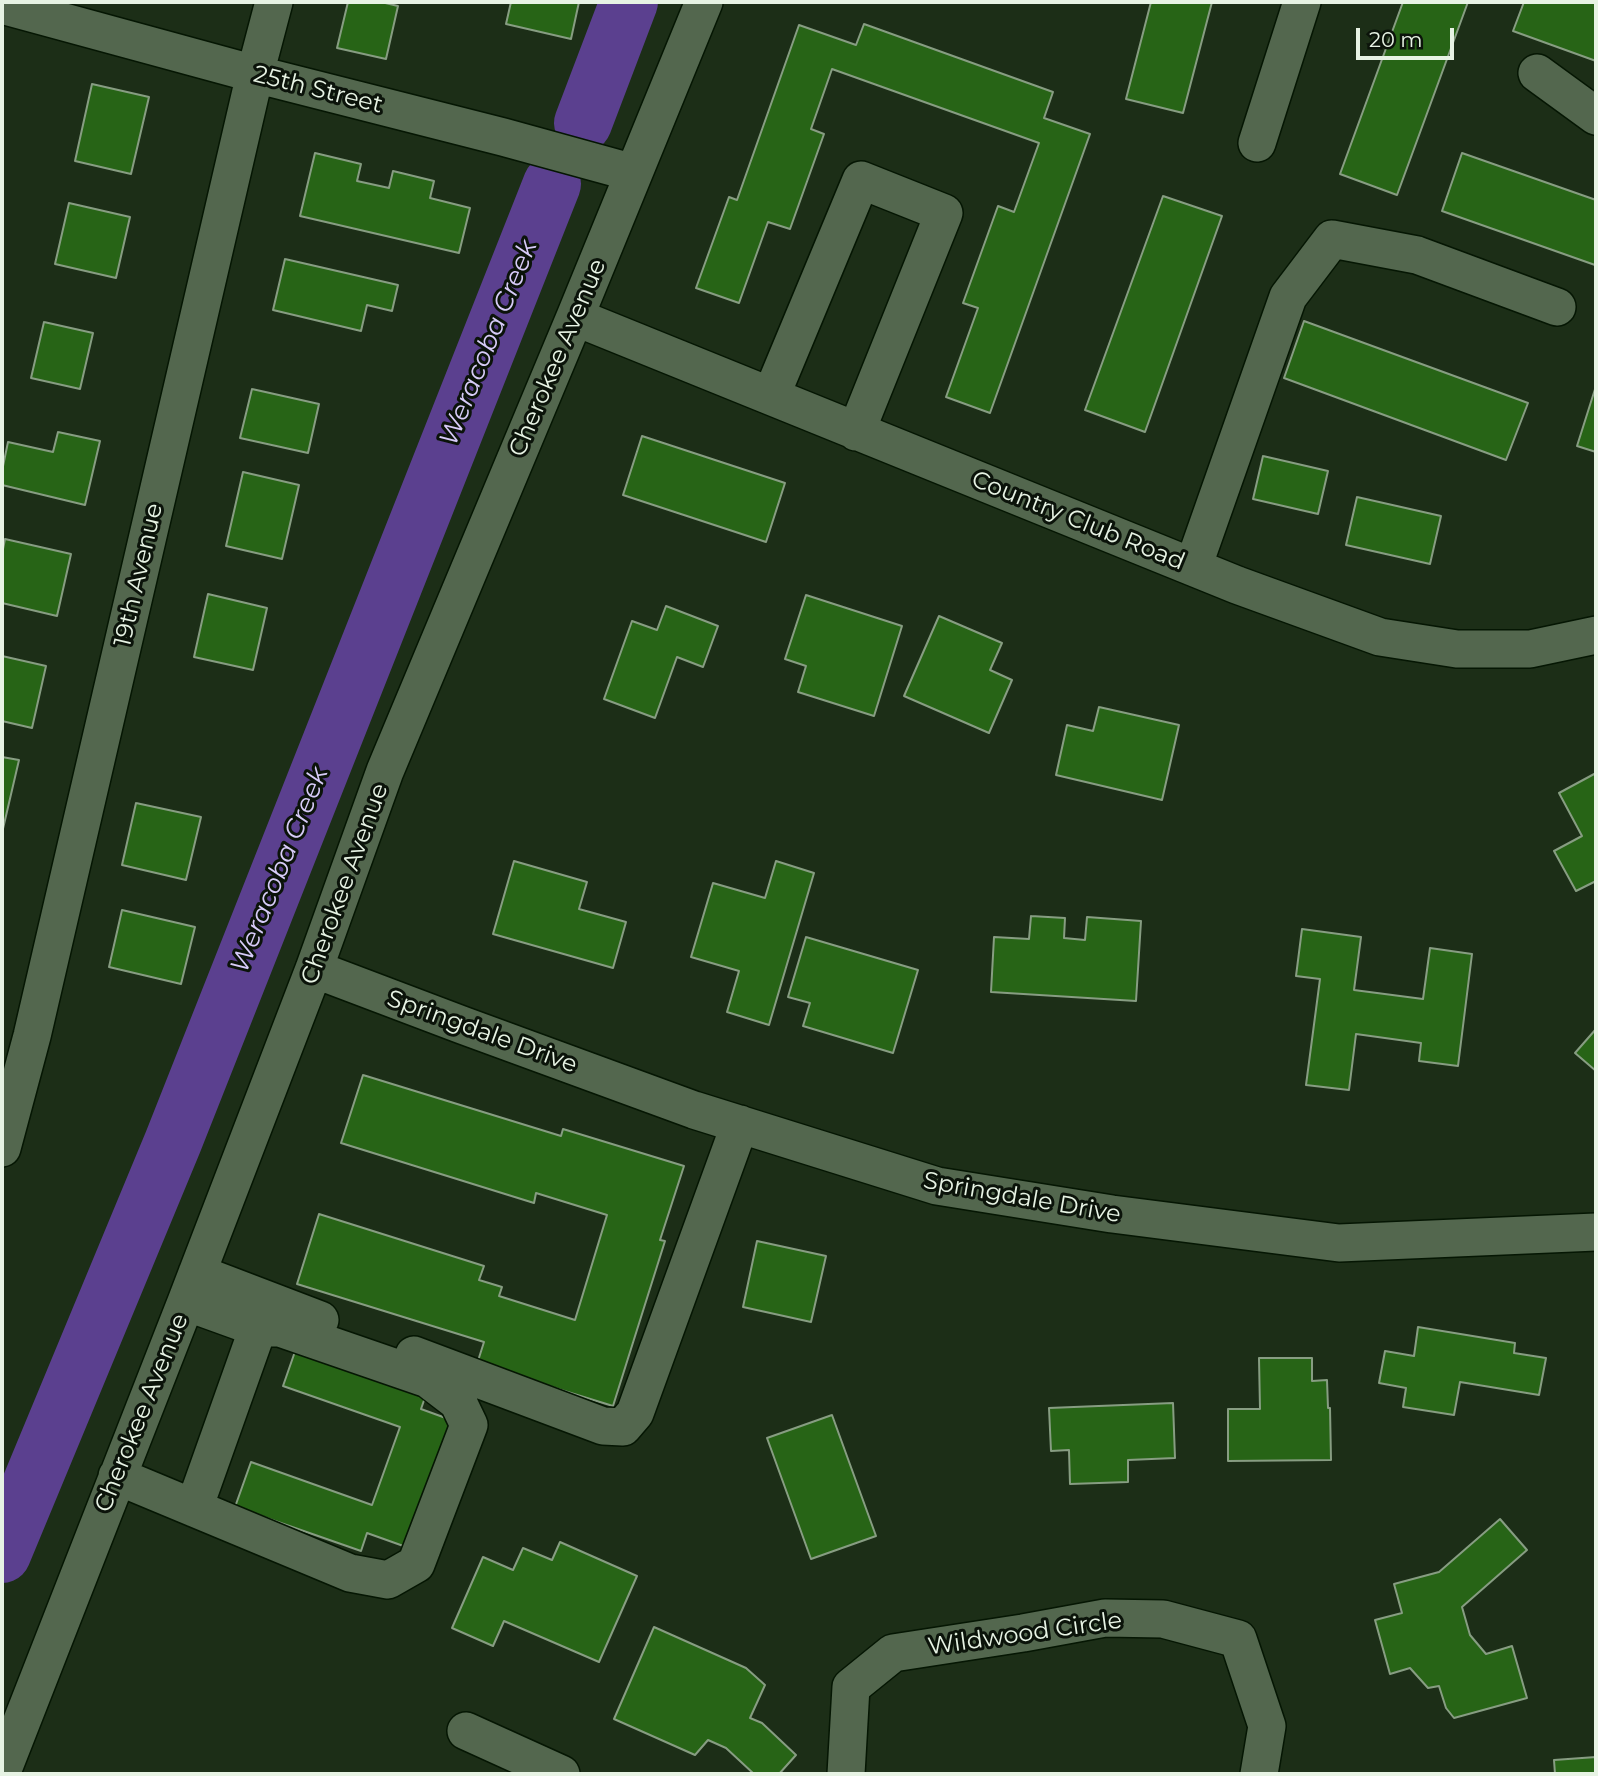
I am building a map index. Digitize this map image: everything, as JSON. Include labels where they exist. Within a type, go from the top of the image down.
[{"type":"street","name":"19th Avenue","points":[[2,1148],[17,1032],[274,2]]},
{"type":"street","name":"Cherokee Avenue","points":[[2,1772],[192,1288],[314,969],[385,771],[704,2]]},
{"type":"street","points":[[1257,143],[1303,2]]},
{"type":"street","name":"25th Street","points":[[2,5],[634,173]]},
{"type":"street","points":[[1537,74],[1596,116]]},
{"type":"street","points":[[771,396],[860,180],[944,214],[856,432]]},
{"type":"street","points":[[1192,567],[1288,297],[1332,239],[1418,255],[1557,307]]},
{"type":"street","name":"Country Club Road","points":[[575,317],[1237,585],[1380,637],[1457,649],[1530,649],[1596,635]]},
{"type":"street","name":"Springdale Drive","points":[[314,969],[694,1110],[937,1186],[1112,1214],[1339,1243],[1596,1232]]},
{"type":"street","points":[[192,1288],[603,1426],[623,1427],[635,1413],[740,1124]]},
{"type":"street","points":[[117,1476],[350,1573],[388,1580],[416,1564],[469,1425],[457,1402],[428,1379],[280,1328],[258,1328],[192,1288]]},
{"type":"street","points":[[194,1508],[258,1328]]},
{"type":"street","name":"Wildwood Circle","points":[[846,1774],[851,1687],[893,1653],[1105,1618],[1163,1619],[1238,1639],[1267,1726],[1259,1774]]},
{"type":"street","points":[[466,1731],[561,1774]]},
{"type":"building","points":[[348,2],[381,2],[398,6],[386,59],[337,48]]},
{"type":"building","points":[[511,2],[579,2],[571,39],[506,24]]},
{"type":"building","points":[[1151,2],[1212,2],[1183,113],[1126,99]]},
{"type":"building","points":[[1403,2],[1468,2],[1397,195],[1340,174]]},
{"type":"building","points":[[1524,2],[1596,2],[1596,61],[1513,31]]},
{"type":"building","points":[[864,24],[1053,92],[1044,118],[1090,134],[990,413],[946,397],[978,308],[963,303],[998,206],[1014,212],[1039,143],[832,69],[811,129],[824,134],[790,229],[768,222],[739,303],[696,288],[729,197],[737,200],[799,25],[856,45]]},
{"type":"building","points":[[92,84],[149,97],[131,174],[75,161]]},
{"type":"building","points":[[315,153],[361,164],[357,181],[389,188],[393,171],[434,181],[430,198],[470,208],[459,253],[300,216]]},
{"type":"building","points":[[1462,153],[1596,200],[1595,265],[1442,211]]},
{"type":"building","points":[[1163,196],[1222,216],[1145,432],[1085,410]]},
{"type":"building","points":[[69,203],[130,217],[116,278],[55,264]]},
{"type":"building","points":[[285,259],[398,285],[392,311],[367,305],[361,331],[273,310]]},
{"type":"building","points":[[1304,321],[1528,403],[1506,460],[1284,378]]},
{"type":"building","points":[[44,322],[93,333],[80,389],[31,378]]},
{"type":"building","points":[[1596,386],[1596,452],[1577,446]]},
{"type":"building","points":[[252,389],[319,404],[308,453],[240,438]]},
{"type":"building","points":[[58,432],[100,441],[85,505],[2,485],[8,442],[53,452]]},
{"type":"building","points":[[642,436],[785,483],[766,542],[623,495]]},
{"type":"building","points":[[1263,456],[1328,471],[1318,514],[1253,499]]},
{"type":"building","points":[[243,472],[299,485],[282,559],[226,546]]},
{"type":"building","points":[[1357,497],[1441,516],[1430,564],[1346,545]]},
{"type":"building","points":[[5,539],[71,554],[57,616],[2,603],[2,554]]},
{"type":"building","points":[[208,594],[267,608],[253,670],[194,657]]},
{"type":"building","points":[[806,595],[902,626],[874,716],[798,692],[806,666],[785,659]]},
{"type":"building","points":[[666,606],[718,626],[703,667],[677,657],[655,718],[604,699],[632,621],[657,630]]},
{"type":"building","points":[[939,616],[1002,643],[990,670],[1012,680],[989,733],[904,696]]},
{"type":"building","points":[[2,656],[46,666],[32,728],[2,721]]},
{"type":"building","points":[[1099,707],[1179,725],[1162,800],[1056,775],[1067,725],[1093,731]]},
{"type":"building","points":[[2,757],[19,760],[2,833]]},
{"type":"building","points":[[1596,773],[1596,881],[1576,891],[1554,851],[1582,836],[1559,793]]},
{"type":"building","points":[[136,803],[201,817],[186,880],[122,865]]},
{"type":"building","points":[[514,861],[587,882],[579,909],[626,922],[613,968],[493,934]]},
{"type":"building","points":[[776,861],[814,873],[769,1025],[727,1012],[739,971],[691,957],[713,883],[765,898]]},
{"type":"building","points":[[122,910],[195,927],[181,984],[109,967]]},
{"type":"building","points":[[1031,916],[1065,918],[1064,938],[1085,940],[1087,917],[1141,921],[1136,1001],[991,992],[994,937],[1029,939]]},
{"type":"building","points":[[1302,929],[1361,937],[1354,990],[1423,999],[1430,948],[1472,954],[1458,1066],[1419,1061],[1421,1043],[1356,1034],[1349,1090],[1306,1085],[1320,979],[1296,976]]},
{"type":"building","points":[[806,937],[918,970],[893,1053],[803,1026],[810,1003],[788,997]]},
{"type":"building","points":[[1596,1029],[1596,1071],[1575,1053]]},
{"type":"building","points":[[363,1075],[561,1136],[563,1129],[684,1166],[660,1240],[665,1241],[613,1406],[477,1364],[484,1342],[297,1284],[319,1214],[484,1266],[479,1280],[502,1287],[499,1296],[575,1320],[607,1215],[536,1193],[534,1203],[341,1143]]},
{"type":"building","points":[[757,1241],[826,1256],[811,1322],[743,1307]]},
{"type":"building","points":[[1418,1327],[1515,1343],[1514,1353],[1546,1358],[1539,1395],[1460,1382],[1454,1415],[1403,1407],[1406,1388],[1379,1383],[1385,1351],[1414,1356]]},
{"type":"building","points":[[299,1340],[429,1386],[421,1409],[454,1421],[409,1548],[367,1533],[361,1551],[235,1507],[251,1462],[372,1505],[400,1427],[283,1386]]},
{"type":"building","points":[[1259,1358],[1312,1358],[1312,1381],[1327,1380],[1331,1460],[1228,1461],[1228,1409],[1260,1409]]},
{"type":"building","points":[[1173,1403],[1175,1458],[1128,1460],[1128,1482],[1070,1484],[1069,1450],[1051,1451],[1049,1408]]},
{"type":"building","points":[[832,1415],[876,1536],[811,1559],[767,1438]]},
{"type":"building","points":[[1500,1519],[1527,1550],[1462,1607],[1470,1635],[1486,1654],[1512,1646],[1527,1698],[1454,1718],[1446,1708],[1439,1686],[1428,1688],[1410,1668],[1390,1674],[1375,1620],[1402,1613],[1394,1584],[1439,1572]]},
{"type":"building","points":[[560,1542],[637,1576],[599,1662],[504,1621],[493,1646],[452,1628],[483,1557],[513,1570],[523,1548],[552,1560]]},
{"type":"building","points":[[654,1627],[746,1668],[765,1685],[750,1718],[762,1723],[796,1755],[779,1774],[754,1774],[726,1748],[708,1740],[695,1755],[614,1719]]},
{"type":"building","points":[[1596,1757],[1596,1774],[1555,1774],[1554,1760]]},
{"type":"waterway","name":"Weracoba Creek","points":[[583,123],[629,2]]},
{"type":"waterway","name":"Weracoba Creek","points":[[2,1554],[173,1142],[552,184]]}]
